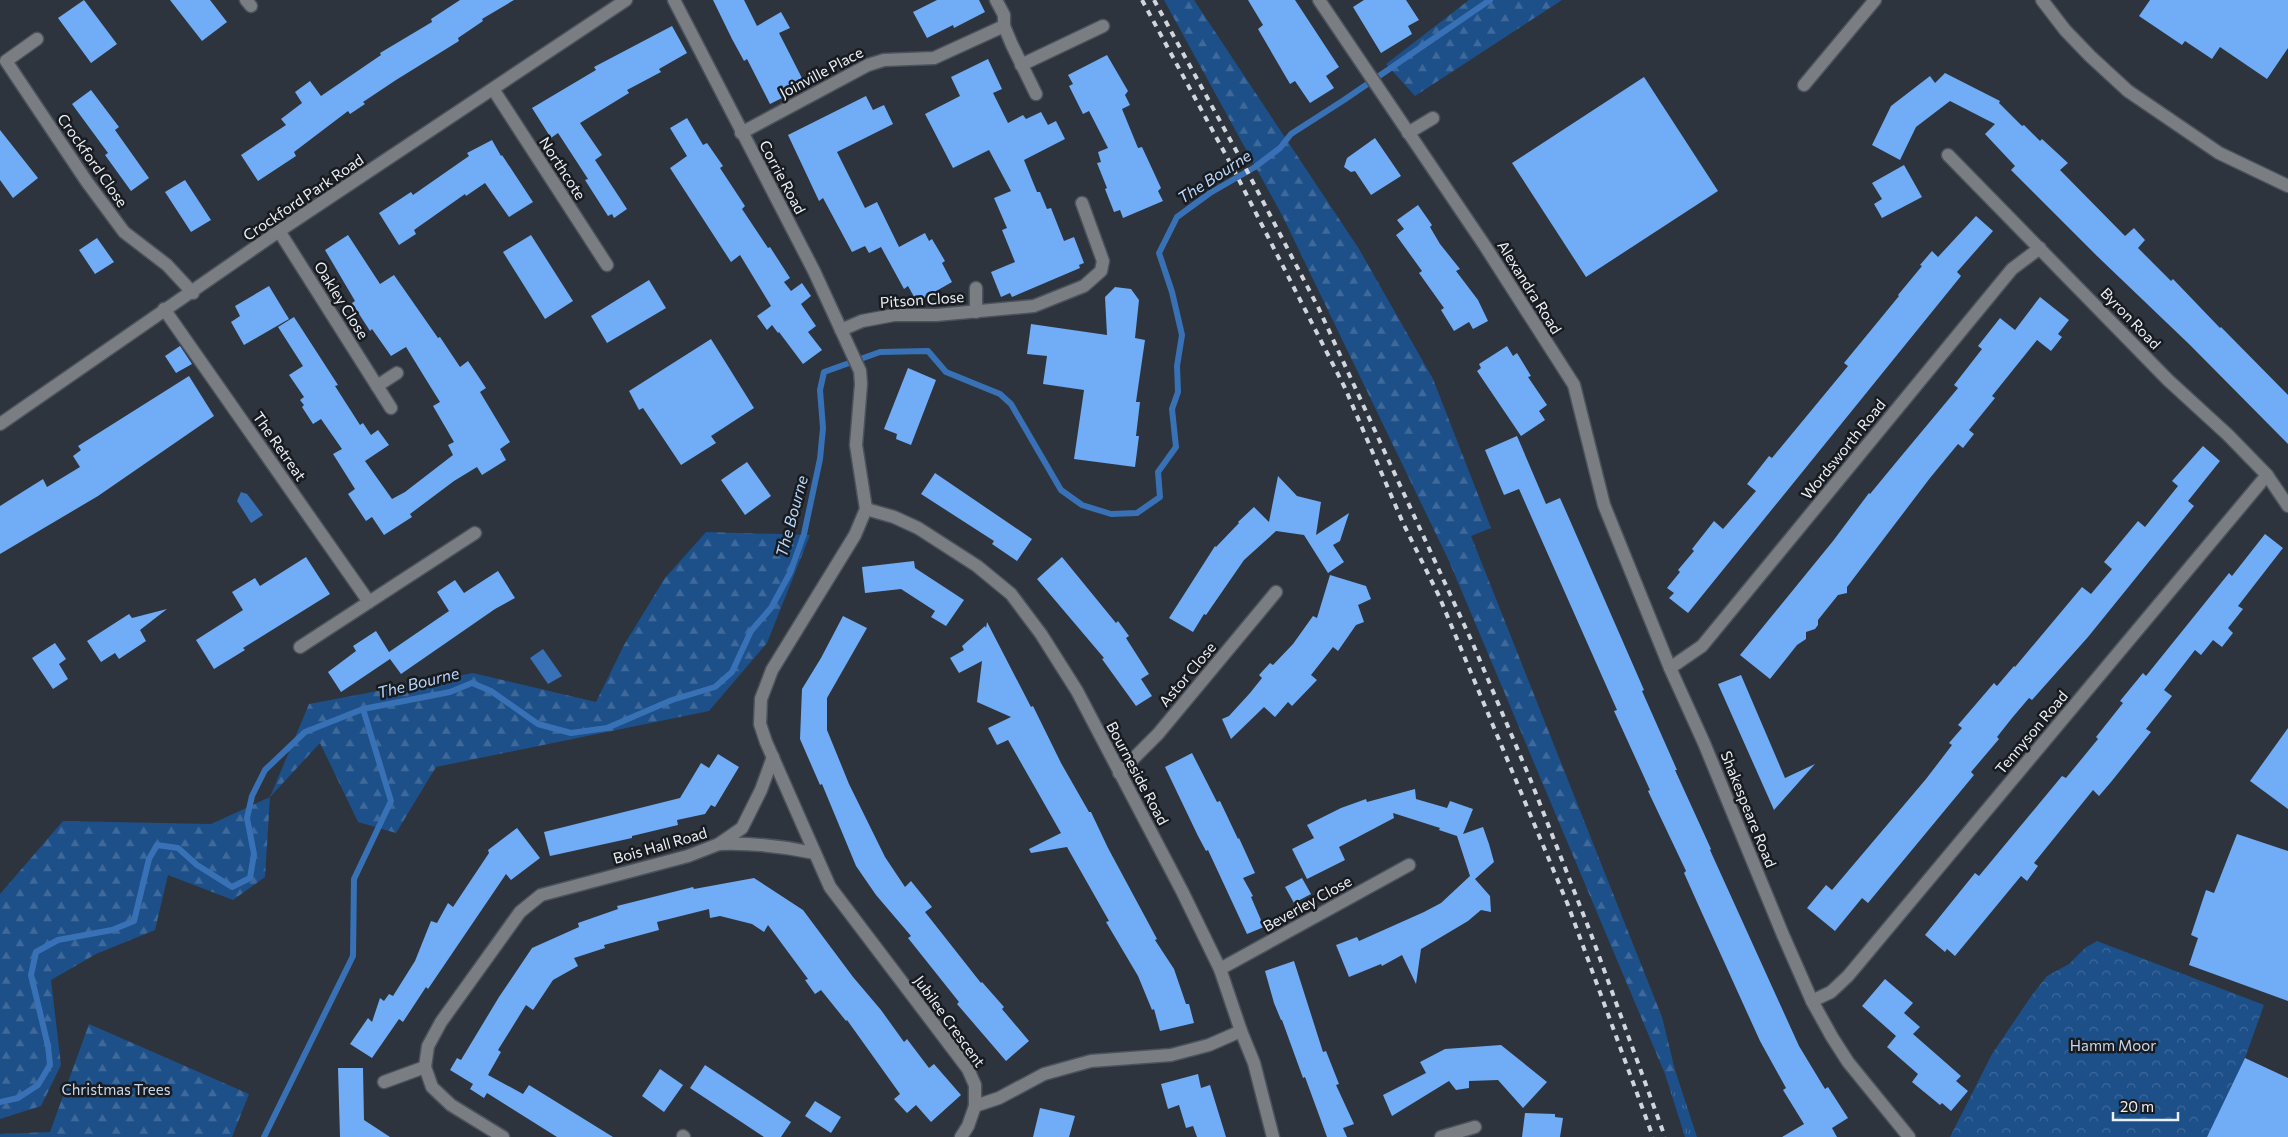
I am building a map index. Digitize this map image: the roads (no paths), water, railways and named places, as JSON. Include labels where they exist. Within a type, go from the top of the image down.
[{"type":"street","name":"Crockford Park Road","points":[[0,424],[95,360],[164,309],[193,293],[279,231],[626,0]]},
{"type":"street","name":"Corrie Road","points":[[674,0],[741,133],[814,271],[860,371],[861,384],[856,445],[866,509]]},
{"type":"street","points":[[996,0],[1004,15],[1004,26],[1036,94]]},
{"type":"street","name":"Alexandra Road","points":[[1319,0],[1574,385],[1596,472]]},
{"type":"street","points":[[1804,85],[1875,0]]},
{"type":"street","points":[[2042,0],[2071,37],[2128,91],[2219,153],[2288,186]]},
{"type":"street","name":"Joinville Place","points":[[741,133],[868,65],[884,60],[934,58],[1004,26]]},
{"type":"street","points":[[1021,64],[1103,26]]},
{"type":"street","name":"Crockford Close","points":[[37,38],[6,61],[87,182],[124,232],[167,265],[193,293]]},
{"type":"street","name":"Northcote","points":[[493,89],[607,264]]},
{"type":"street","points":[[1408,133],[1433,118]]},
{"type":"street","name":"Byron Road","points":[[1948,155],[2168,380],[2228,435],[2267,475],[2288,506]]},
{"type":"street","name":"Pitson Close","points":[[842,330],[862,321],[894,315],[936,315],[1034,306],[1084,286],[1102,271],[1103,261],[1082,203]]},
{"type":"street","name":"Oakley Close","points":[[279,231],[391,408]]},
{"type":"street","name":"Wordsworth Road","points":[[1670,668],[1702,646],[2012,269],[2040,248]]},
{"type":"street","name":"Pitson Close","points":[[976,288],[976,312]]},
{"type":"street","name":"The Retreat","points":[[164,309],[369,602]]},
{"type":"street","points":[[377,386],[396,373]]},
{"type":"street","name":"Shakespeare Road","points":[[1596,472],[1604,505],[1670,668],[1704,743],[1812,1001],[1848,1062],[1909,1137]]},
{"type":"street","name":"Tennyson Road","points":[[1812,1001],[1831,992],[1848,976],[2267,475]]},
{"type":"street","points":[[773,758],[760,724],[761,699],[772,670],[855,535],[866,509]]},
{"type":"street","name":"Bourneside Road","points":[[866,509],[894,517],[918,528],[977,566],[1012,594],[1041,634],[1077,691],[1182,891],[1220,969],[1254,1063],[1273,1137]]},
{"type":"street","points":[[300,647],[475,533]]},
{"type":"street","name":"Astor Close","points":[[1119,773],[1158,734],[1276,592]]},
{"type":"street","name":"Bois Hall Road","points":[[425,1067],[428,1046],[441,1022],[520,912],[541,895],[688,856],[719,844],[742,828],[773,758]]},
{"type":"street","name":"Jubilee Crescent","points":[[773,758],[830,887],[968,1069],[975,1085],[975,1106]]},
{"type":"street","points":[[719,844],[747,843],[785,847],[814,854]]},
{"type":"street","name":"Beverley Close","points":[[1220,969],[1409,865]]},
{"type":"street","points":[[961,1137],[968,1126],[975,1106],[999,1098],[1044,1074],[1091,1061],[1171,1055],[1209,1045],[1241,1031]]},
{"type":"street","points":[[384,1082],[425,1067],[432,1087],[451,1105],[503,1137]]},
{"type":"street","points":[[1441,1137],[1474,1127]]},
{"type":"waterway","name":"The Bourne","points":[[0,1102],[18,1098],[38,1085],[50,1065],[48,1046],[31,975],[36,952],[58,940],[112,930],[134,921],[149,859],[157,845],[178,848],[197,865],[232,887],[250,878],[254,854],[247,818],[252,796],[265,770],[305,732],[363,709],[450,692],[472,683],[491,691],[538,724],[571,733],[607,728],[672,700],[715,687],[732,672],[751,631],[771,608],[790,573],[804,534],[820,459],[823,428],[820,390],[824,372],[880,352],[928,351],[946,372],[1000,394],[1011,404],[1061,490],[1082,505],[1111,514],[1137,513],[1160,497],[1158,472],[1176,447],[1172,409],[1178,392],[1177,366],[1182,335],[1172,292],[1159,253],[1177,217],[1210,193],[1255,167],[1280,148],[1291,134],[1490,0]]},
{"type":"waterway","points":[[264,1137],[353,956],[354,879],[391,801],[363,709]]},
{"type":"railway","points":[[1142,0],[1235,172],[1345,388],[1403,523],[1439,596],[1568,905],[1653,1137]]},
{"type":"railway","points":[[1154,0],[1244,165],[1319,309],[1473,644],[1531,781],[1591,934],[1665,1137]]},
{"type":"park label","name":"Hamm Moor","points":[[2113,1045]]},
{"type":"park label","name":"Christmas Trees","points":[[116,1089]]}]
